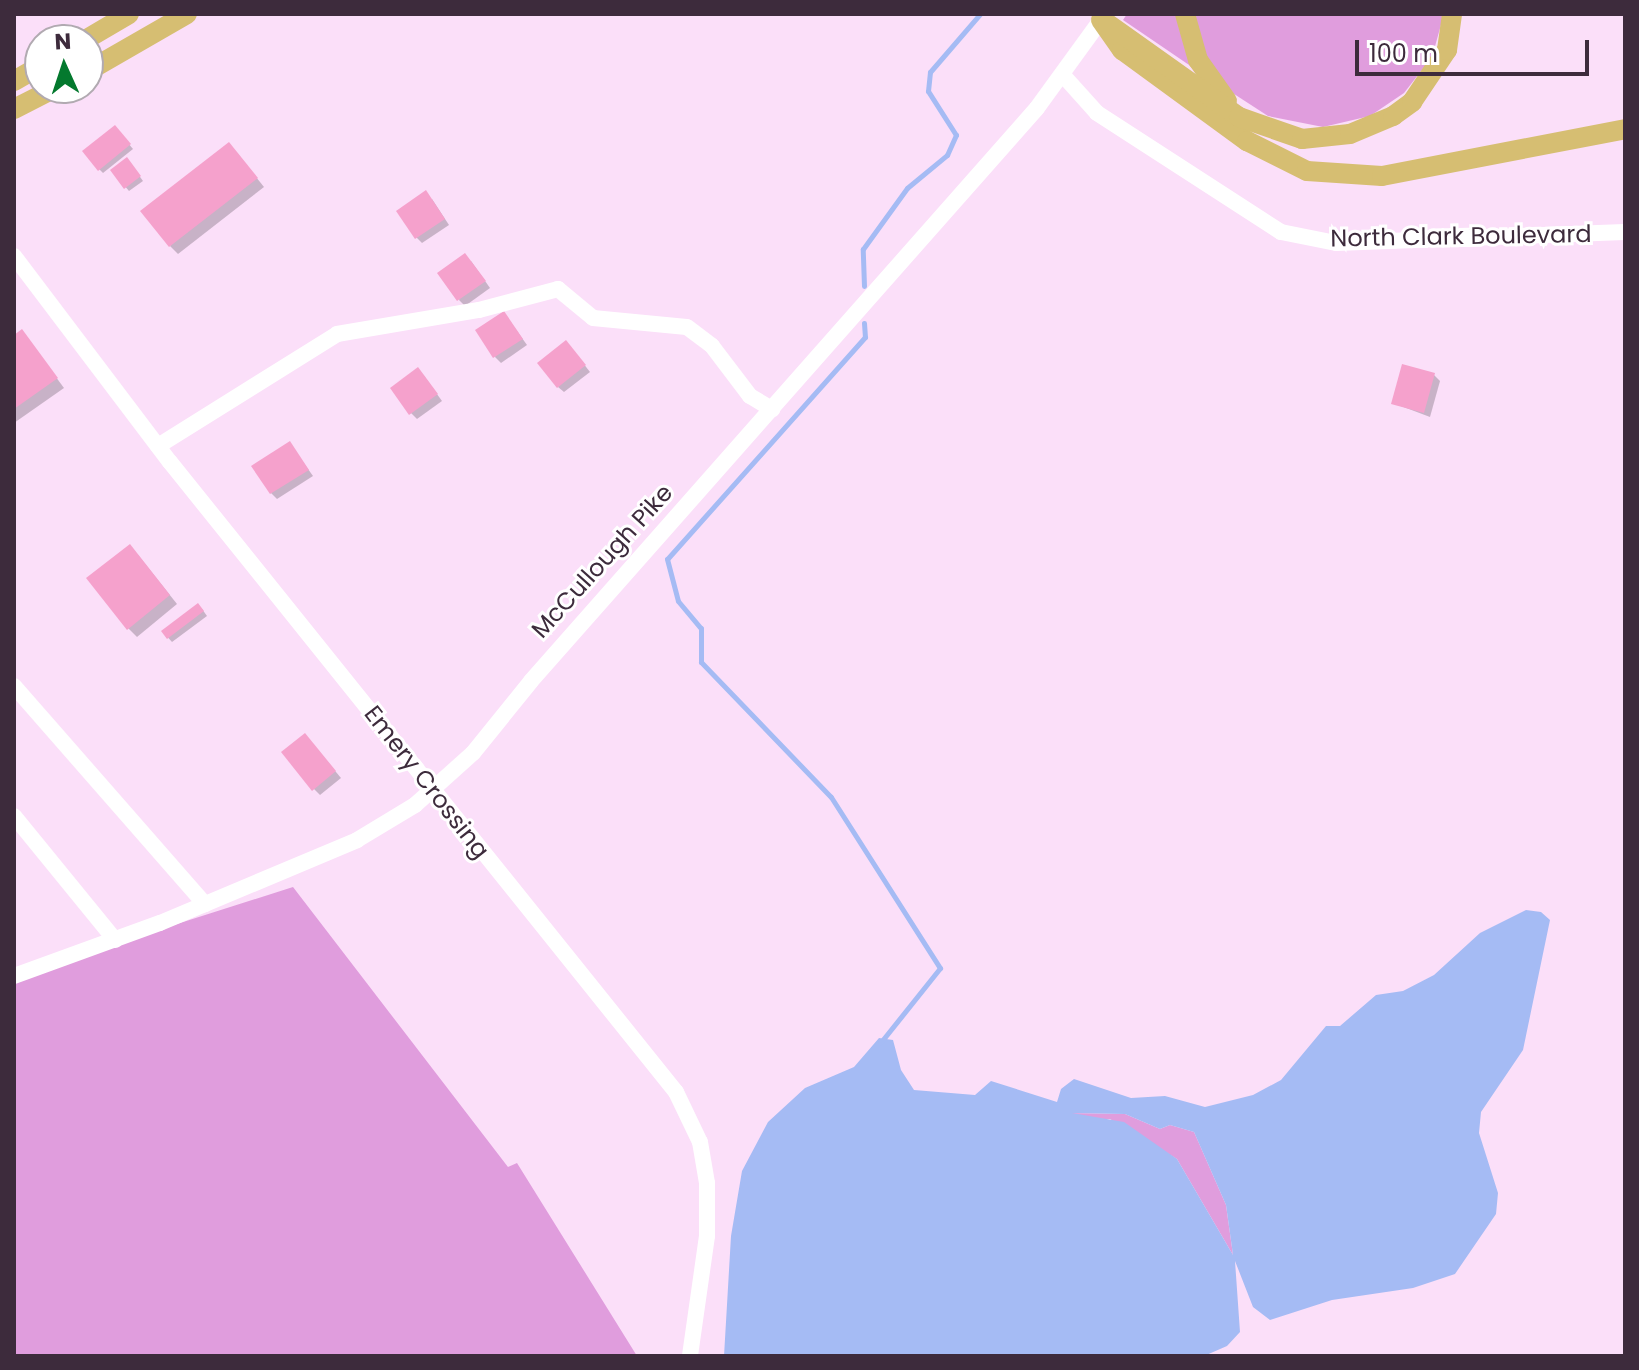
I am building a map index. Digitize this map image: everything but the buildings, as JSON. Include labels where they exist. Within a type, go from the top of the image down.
[{"type":"main road","points":[[104,29],[129,14]]},
{"type":"main road","points":[[104,62],[187,14]]},
{"type":"main road","points":[[1185,14],[1198,60],[1239,117]]},
{"type":"main road","points":[[1103,17],[1239,117],[1302,139],[1350,134],[1393,116],[1412,102],[1447,50],[1452,14]]},
{"type":"main road","points":[[1103,17],[1122,50],[1247,141],[1307,171],[1382,176],[1625,129]]},
{"type":"street","name":"McCullough Pike","points":[[14,976],[115,940],[357,840],[434,788],[473,753],[531,681],[772,409],[1062,74],[1103,17]]},
{"type":"street","name":"North Clark Boulevard","points":[[1062,74],[1097,113],[1281,232],[1336,243],[1625,232]]},
{"type":"street","name":"Emery Crossing","points":[[14,256],[158,446],[676,1092],[700,1142],[707,1236],[690,1356]]},
{"type":"street","points":[[158,446],[337,334],[479,310],[558,289],[593,318],[687,327],[712,346],[750,396],[772,409]]},
{"type":"street","points":[[14,686],[205,904]]},
{"type":"street","points":[[14,816],[115,940]]},
{"type":"shaded area","points":[[1127,14],[1177,14],[1192,67],[1123,20]]},
{"type":"shaded area","points":[[1192,14],[1444,14],[1432,57],[1404,93],[1370,116],[1323,127],[1268,116],[1231,92],[1210,66]]},
{"type":"shaded area","points":[[293,887],[508,1167],[517,1163],[637,1356],[14,1356],[14,976]]},
{"type":"shaded area","points":[[1069,1113],[1125,1114],[1160,1129],[1170,1125],[1194,1132],[1226,1205],[1233,1255],[1177,1159],[1110,1119],[1088,1120]]},
{"type":"water","points":[[1526,910],[1541,912],[1550,920],[1523,1050],[1481,1112],[1479,1133],[1498,1193],[1496,1214],[1455,1274],[1413,1288],[1332,1300],[1270,1320],[1253,1307],[1235,1261],[1240,1332],[1227,1346],[1204,1356],[724,1356],[731,1236],[742,1171],[768,1122],[805,1088],[854,1067],[879,1038],[893,1040],[901,1070],[914,1090],[975,1095],[991,1081],[1057,1102],[1061,1089],[1074,1079],[1131,1098],[1165,1096],[1205,1107],[1253,1095],[1281,1080],[1326,1026],[1340,1026],[1376,995],[1403,991],[1434,975],[1480,933]],"holes":[[[1072,1113],[1125,1114],[1160,1129],[1170,1125],[1194,1132],[1226,1205],[1233,1255],[1177,1159],[1124,1122]]]},
{"type":"waterway","points":[[864,286],[863,249],[907,188],[947,155],[956,135],[928,91],[930,72],[980,14]]},
{"type":"waterway","points":[[864,323],[865,337],[667,559],[678,601],[701,628],[701,662],[831,797],[940,968],[881,1042]]}]
